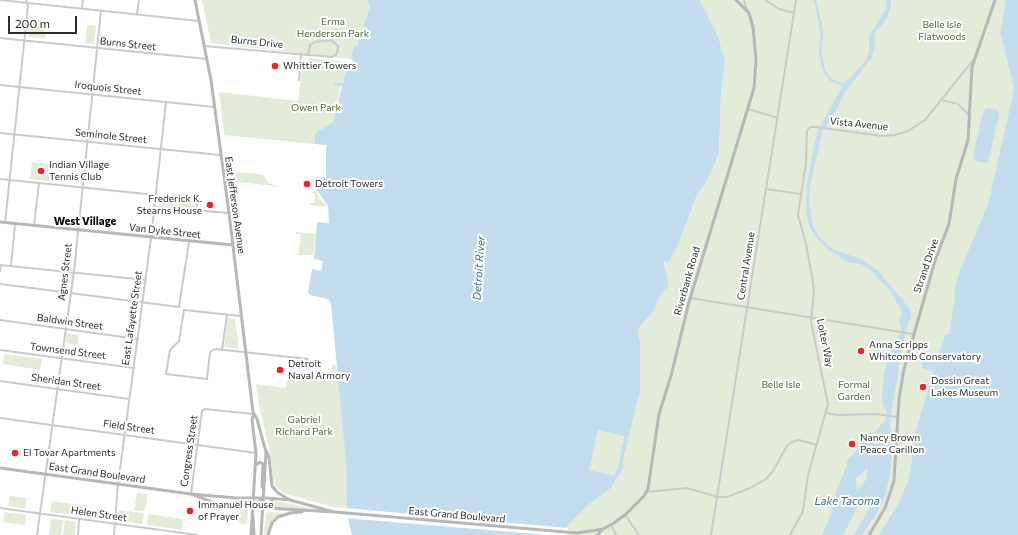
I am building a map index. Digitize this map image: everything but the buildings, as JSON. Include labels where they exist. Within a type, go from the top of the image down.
[{"type":"street","points":[[0,0],[27,1],[82,9],[199,21]]},
{"type":"street","points":[[82,9],[83,0]]},
{"type":"street","points":[[137,14],[139,0]]},
{"type":"street","name":"East Jefferson Avenue","points":[[195,0],[207,59],[214,107],[254,414],[257,419],[265,448],[264,498],[260,534]]},
{"type":"street","name":"Riverbank Road","points":[[646,492],[659,414],[671,376],[690,298],[748,109],[755,81],[756,60],[754,32],[747,11],[736,0]]},
{"type":"street","points":[[744,0],[747,11]]},
{"type":"street","points":[[765,0],[779,9],[794,13]]},
{"type":"street","name":"Central Avenue","points":[[711,535],[796,0]]},
{"type":"street","name":"Strand Drive","points":[[869,535],[885,508],[894,481],[902,379],[913,334],[935,261],[949,224],[956,179],[967,144],[970,116],[970,82],[974,58],[995,0]]},
{"type":"street","points":[[5,223],[27,1]]},
{"type":"street","name":"Agnes Street","points":[[37,535],[71,293],[101,10]]},
{"type":"street","name":"Burns Street","points":[[0,38],[207,59]]},
{"type":"street","name":"Burns Drive","points":[[204,46],[301,54],[308,55],[333,57],[338,52],[338,46],[331,40],[315,42],[310,45],[308,55]]},
{"type":"street","points":[[299,80],[301,54]]},
{"type":"street","name":"Vista Avenue","points":[[810,127],[846,130],[878,136],[895,135],[908,131],[922,123],[942,100],[974,58]]},
{"type":"street","name":"Iroquois Street","points":[[0,85],[214,107]]},
{"type":"street","points":[[942,100],[958,104],[970,116]]},
{"type":"street","name":"East Lafayette Street","points":[[114,535],[124,435],[152,238],[166,102]]},
{"type":"street","points":[[748,109],[778,118]]},
{"type":"street","name":"Loiter Way","points":[[790,535],[803,511],[808,475],[826,413],[826,392],[811,317],[814,288],[806,244],[798,215],[806,163],[807,133],[810,127]]},
{"type":"street","name":"Seminole Street","points":[[0,133],[220,155]]},
{"type":"street","points":[[0,179],[156,195]]},
{"type":"street","points":[[34,226],[39,183]]},
{"type":"street","points":[[766,189],[801,194]]},
{"type":"street","points":[[156,199],[196,203],[198,211]]},
{"type":"street","points":[[155,207],[229,213]]},
{"type":"street","name":"Van Dyke Street","points":[[0,222],[233,246]]},
{"type":"street","points":[[10,266],[15,224]]},
{"type":"street","points":[[0,284],[178,308],[180,306],[189,242]]},
{"type":"street","points":[[0,271],[0,265],[146,280]]},
{"type":"street","points":[[690,298],[748,306],[913,334]]},
{"type":"street","points":[[241,316],[184,310],[178,341],[169,352],[166,374],[207,380],[212,350],[308,359]]},
{"type":"street","points":[[222,350],[227,315]]},
{"type":"street","name":"Baldwin Street","points":[[0,320],[138,339]]},
{"type":"street","name":"Townsend Street","points":[[0,350],[134,368]]},
{"type":"street","name":"Sheridan Street","points":[[0,381],[129,399]]},
{"type":"street","name":"Congress Street","points":[[191,494],[203,410],[254,414]]},
{"type":"street","points":[[826,413],[884,415],[898,417]]},
{"type":"street","name":"East Jefferson Avenue","points":[[252,535],[254,520],[252,514],[256,453],[252,420],[254,414]]},
{"type":"street","name":"Field Street","points":[[0,418],[256,453]]},
{"type":"street","points":[[597,535],[599,532],[625,515],[646,492],[686,488],[724,498],[739,493],[766,479],[776,466],[787,446],[793,441],[800,440],[817,445]]},
{"type":"street","points":[[265,448],[269,457],[272,486],[278,493],[290,500]]},
{"type":"street","points":[[255,466],[258,462],[262,464],[262,486],[264,490]]},
{"type":"street","name":"East Grand Boulevard","points":[[0,468],[191,494],[290,500],[335,512]]},
{"type":"street","name":"East Grand Boulevard","points":[[191,494],[214,502],[253,507],[335,512],[576,533]]},
{"type":"street","points":[[213,495],[210,499],[214,502]]},
{"type":"street","points":[[241,505],[247,503],[247,500],[242,498]]},
{"type":"street","points":[[253,507],[264,498]]},
{"type":"street","points":[[272,508],[269,504],[274,498]]},
{"type":"street","name":"Helen Street","points":[[0,508],[197,535]]},
{"type":"street","points":[[268,535],[274,521],[284,514],[320,512]]},
{"type":"street","points":[[625,515],[639,535]]},
{"type":"street","points":[[78,535],[79,519]]},
{"type":"street","points":[[576,533],[594,531],[611,525]]},
{"type":"street","points":[[611,525],[616,535]]},
{"type":"street","points":[[576,533],[582,535]]},
{"type":"green space","name":"Erma Henderson Park","points":[[202,0],[371,0],[357,47],[354,46],[351,59],[211,43]]},
{"type":"green space","name":"Belle Isle","points":[[700,0],[1006,0],[1000,32],[1014,89],[988,204],[959,272],[954,292],[955,297],[949,334],[939,355],[922,361],[922,368],[933,372],[912,443],[913,450],[909,478],[900,500],[879,535],[566,535],[566,527],[588,505],[611,488],[624,467],[623,461],[640,391],[640,342],[638,329],[653,312],[661,293],[667,287],[665,262],[669,260],[678,245],[696,197],[706,182],[719,154],[721,92],[725,61],[718,36]]},
{"type":"green space","points":[[30,19],[47,21],[45,38],[28,37]]},
{"type":"green space","points":[[87,25],[96,26],[94,44],[85,43]]},
{"type":"green space","name":"Owen Park","points":[[309,58],[346,62],[347,64],[346,69],[340,68],[346,71],[343,83],[334,82],[333,85],[341,85],[333,122],[315,133],[315,144],[224,135],[219,92],[298,101],[303,61],[307,61]]},
{"type":"green space","name":"Indian Village Tennis Club","points":[[32,162],[51,164],[49,181],[30,179]]},
{"type":"green space","points":[[230,172],[263,174],[268,183],[281,187],[231,181]]},
{"type":"green space","points":[[316,191],[320,198],[316,199],[320,199],[327,207],[310,205],[310,203],[314,203],[315,198],[314,193],[311,192]]},
{"type":"green space","points":[[160,201],[193,204],[196,207],[194,209],[160,205],[158,203]]},
{"type":"green space","points":[[296,232],[316,234],[313,255],[298,255],[301,234],[296,234]]},
{"type":"green space","points":[[228,318],[235,319],[239,349],[224,347]]},
{"type":"green space","points":[[129,321],[137,322],[135,336],[127,335]]},
{"type":"green space","points":[[67,333],[79,335],[78,345],[66,343]]},
{"type":"green space","points":[[4,354],[42,359],[40,370],[3,364]]},
{"type":"green space","name":"Gabriel Richard Park","points":[[332,364],[336,365],[341,394],[346,462],[347,508],[334,507],[285,494],[276,487],[273,480],[271,457],[259,405],[256,384],[286,388],[287,379],[296,378],[321,381],[331,379]]},
{"type":"green space","points":[[597,430],[624,435],[618,467],[614,475],[589,470]]},
{"type":"green space","points":[[137,493],[148,494],[145,511],[134,510]]},
{"type":"green space","points":[[10,496],[27,498],[25,509],[8,506]]},
{"type":"green space","points":[[52,501],[86,506],[84,516],[50,512]]},
{"type":"green space","points":[[272,501],[319,510],[272,507],[270,504]]},
{"type":"green space","points":[[240,509],[248,510],[247,524],[242,524],[238,521]]},
{"type":"green space","points":[[119,510],[144,513],[142,524],[118,521]]},
{"type":"green space","points":[[4,512],[26,515],[25,525],[3,522]]},
{"type":"green space","points":[[266,513],[283,513],[271,523],[267,535],[264,535]]},
{"type":"green space","points":[[148,514],[183,519],[182,530],[147,525]]},
{"type":"green space","points":[[51,519],[63,520],[61,535],[49,535]]},
{"type":"green space","points":[[65,520],[76,522],[75,535],[63,535]]},
{"type":"water","name":"Detroit River","points":[[368,0],[700,0],[718,36],[725,61],[721,92],[719,154],[706,182],[696,197],[678,245],[669,261],[664,262],[668,287],[661,293],[653,312],[638,329],[640,342],[640,391],[623,461],[624,467],[611,488],[588,505],[566,527],[566,535],[352,535],[347,516],[346,462],[331,304],[328,299],[310,295],[308,293],[312,269],[321,271],[323,261],[314,259],[317,222],[329,223],[328,206],[317,190],[316,177],[326,178],[326,145],[315,144],[315,133],[333,122],[342,86],[333,85],[333,82],[343,83],[346,71],[340,71],[340,68],[347,69],[349,63],[352,63],[353,60],[351,59],[354,46],[357,46],[370,5]],"holes":[[[598,430],[624,436],[618,467],[614,475],[589,470]]]},
{"type":"water","name":"Lake Tacoma","points":[[886,0],[891,0],[891,7],[886,20],[874,34],[875,46],[872,57],[846,91],[833,116],[823,130],[810,186],[809,202],[813,225],[819,237],[833,249],[863,260],[878,271],[910,309],[911,315],[904,338],[890,420],[892,450],[890,474],[885,496],[878,511],[862,535],[854,535],[869,509],[869,505],[863,502],[857,508],[843,535],[822,535],[831,514],[835,494],[847,465],[847,461],[857,450],[864,435],[875,432],[886,419],[887,411],[883,406],[882,396],[884,373],[893,342],[900,335],[902,329],[899,323],[902,311],[889,289],[869,269],[861,264],[848,262],[827,249],[816,237],[809,226],[806,210],[807,183],[817,132],[843,85],[865,62],[869,52],[869,36],[886,9]],"holes":[[[868,468],[866,480],[857,491],[856,478]]]},
{"type":"water","points":[[1006,0],[1018,0],[1018,535],[879,535],[900,500],[909,478],[913,450],[912,443],[933,372],[922,368],[922,361],[939,354],[945,335],[949,334],[955,297],[954,292],[959,272],[988,204],[1014,89],[1000,32]]},
{"type":"water","points":[[987,108],[998,110],[999,114],[989,159],[987,163],[984,163],[976,161],[973,156],[983,112]]},
{"type":"pier","points":[[345,508],[568,528],[568,535],[547,535],[345,518]]},
{"type":"waterway","points":[[815,0],[822,33],[820,51],[824,71],[831,80],[845,86]]},
{"type":"place","name":"Whittier Towers","points":[[275,66]]},
{"type":"place","name":"Indian Village Tennis Club","points":[[41,171]]},
{"type":"place","name":"Detroit Towers","points":[[307,184]]},
{"type":"place","name":"Frederick K. Stearns House","points":[[210,205]]},
{"type":"place","name":"Anna Scripps Whitcomb Conservatory","points":[[861,351]]},
{"type":"place","name":"Detroit Naval Armory","points":[[280,370]]},
{"type":"place","name":"Dossin Great Lakes Museum","points":[[923,387]]},
{"type":"place","name":"Nancy Brown Peace Carillon","points":[[852,444]]},
{"type":"place","name":"El Tovar Apartments","points":[[15,453]]},
{"type":"place","name":"Immanuel House of Prayer","points":[[190,511]]},
{"type":"district","name":"West Village","points":[[85,221]]},
{"type":"park label","name":"Belle Isle Flatwoods","points":[[942,30]]},
{"type":"park label","name":"Formal Garden","points":[[854,390]]}]
